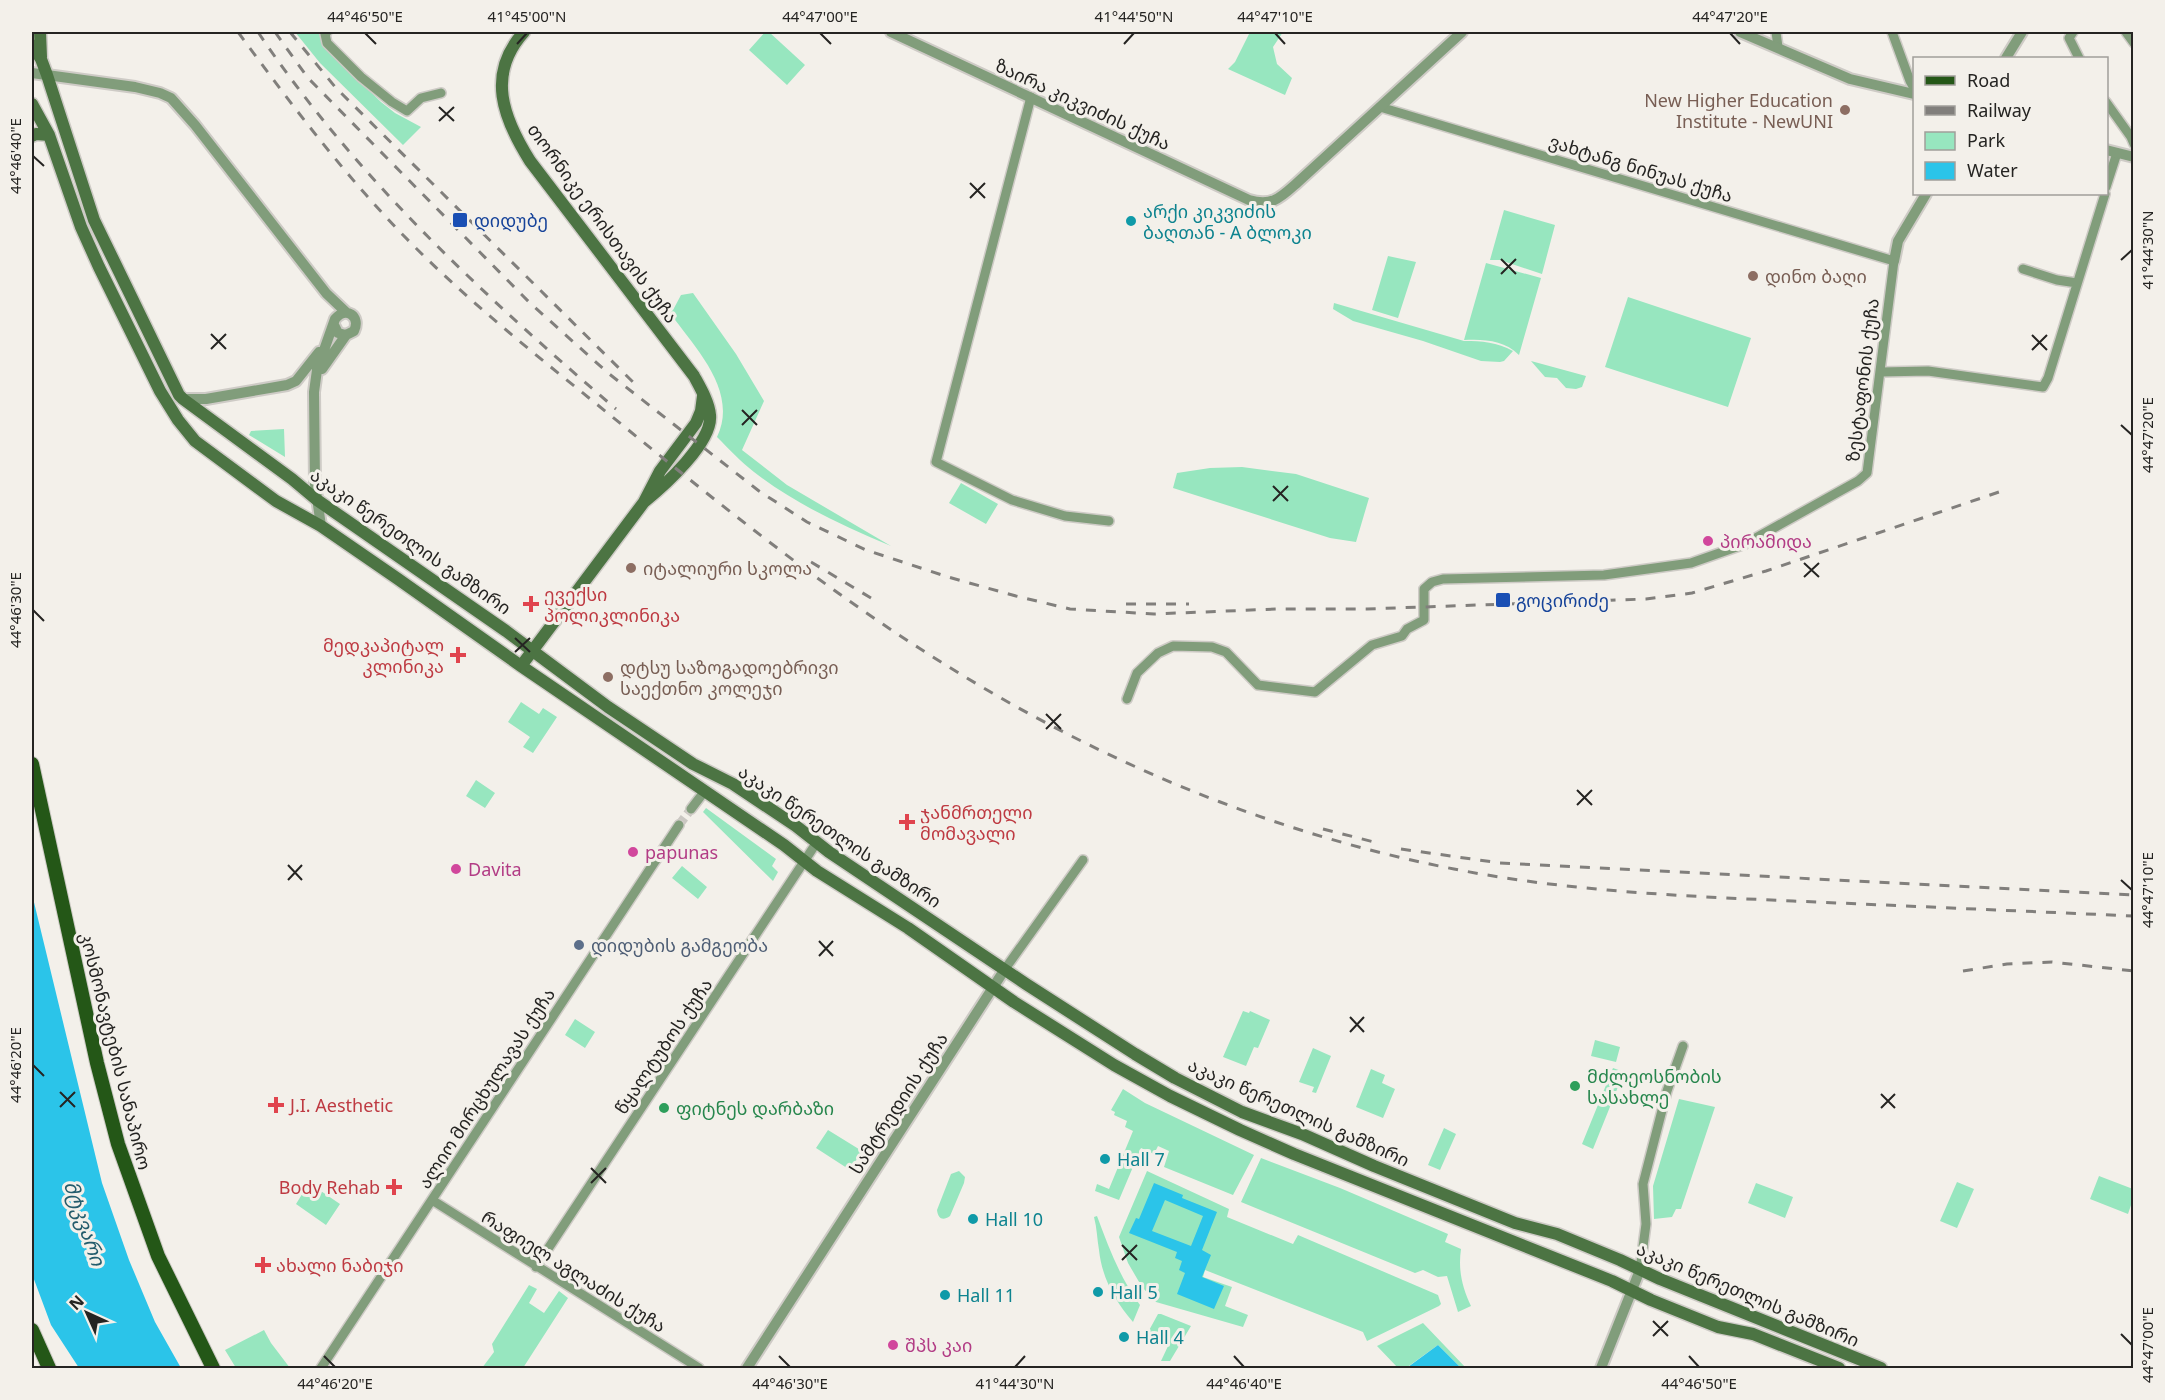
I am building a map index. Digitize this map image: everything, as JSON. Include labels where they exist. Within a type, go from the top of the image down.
[{"type":"main road","points":[[40,32],[41,58]]},
{"type":"main road","name":"თორნიკე ერისთავის ქუჩა","points":[[521,666],[644,502],[672,479],[706,436],[710,427],[710,413],[694,376],[530,161],[514,135],[504,110],[503,71],[507,55],[524,32]]},
{"type":"main road","name":"აკაკი წერეთლის გამზირი","points":[[32,45],[41,58],[98,229],[171,380],[183,399],[292,478],[317,500],[608,707],[693,764],[733,784],[829,852],[1135,1054],[1211,1097],[1242,1112],[1302,1134],[1374,1167],[1515,1224],[1557,1234],[1881,1368]]},
{"type":"main road","name":"აკაკი წერეთლის გამზირი","points":[[32,104],[50,135],[85,237],[160,391],[178,420],[195,441],[282,505],[321,526],[804,861],[992,987],[1114,1065],[1216,1119],[1294,1154],[1718,1327],[1753,1334],[1839,1368]]},
{"type":"main road","points":[[32,136],[50,135]]},
{"type":"main road","name":"კოსმონავტების სანაპირო","points":[[32,764],[118,1144],[158,1256],[213,1368]]},
{"type":"main road","points":[[32,1330],[49,1368]]},
{"type":"street","points":[[327,32],[327,43],[352,68],[392,102],[407,111],[422,98],[441,93]]},
{"type":"street","name":"ზაირა კიკვიძის ქუჩა","points":[[891,32],[1249,200],[1263,204],[1276,200],[1380,107]]},
{"type":"street","points":[[1380,107],[1462,32]]},
{"type":"street","points":[[1740,32],[1850,79],[1913,94]]},
{"type":"street","points":[[1776,32],[1778,47]]},
{"type":"street","points":[[1892,32],[1913,86]]},
{"type":"street","points":[[2007,57],[2022,32]]},
{"type":"street","points":[[2073,32],[2069,38],[2078,57]]},
{"type":"street","points":[[2126,32],[2133,43]]},
{"type":"street","points":[[32,73],[135,87],[160,93],[171,99],[195,125],[326,293],[346,312],[352,314],[357,322],[354,331],[346,335],[324,364],[316,382]]},
{"type":"street","points":[[1031,97],[936,462],[1012,500],[1065,516],[1109,521]]},
{"type":"street","points":[[2108,105],[2131,137],[2133,144]]},
{"type":"street","name":"ვახტანგ ნინუას ქუჩა","points":[[1380,107],[1894,261]]},
{"type":"street","points":[[2108,175],[2112,152],[2133,158]]},
{"type":"street","name":"ზესტაფონის ქუჩა","points":[[1127,699],[1137,673],[1158,653],[1173,646],[1212,646],[1226,652],[1258,684],[1316,692],[1372,645],[1402,636],[1407,629],[1424,620],[1424,589],[1432,582],[1443,579],[1604,575],[1691,563],[1744,544],[1858,481],[1868,473],[1894,261],[1899,241],[1925,195]]},
{"type":"street","points":[[1881,372],[1928,371],[2043,387],[2048,378],[2104,195]]},
{"type":"street","points":[[2023,269],[2057,280],[2077,283]]},
{"type":"street","points":[[326,293],[338,333],[346,335]]},
{"type":"street","points":[[321,526],[315,459],[316,382],[325,345],[334,322],[338,315],[346,312]]},
{"type":"street","points":[[183,399],[206,399],[287,386],[296,381],[325,345]]},
{"type":"street","points":[[691,809],[704,792]]},
{"type":"street","name":"ალიო მირცხულავას ქუჩა","points":[[321,1368],[679,825]]},
{"type":"street","name":"წყალტუბოს ქუჩა","points":[[536,1267],[817,842]]},
{"type":"street","name":"სამტრედიის ქუჩა","points":[[747,1368],[992,987],[1083,860]]},
{"type":"street","points":[[1601,1368],[1640,1270],[1646,1224],[1643,1184],[1667,1091],[1683,1046]]},
{"type":"street","name":"რაფიელ აგლაძის ქუჩა","points":[[432,1200],[699,1368]]},
{"type":"green space","points":[[295,32],[319,32],[328,50],[381,102],[395,113],[421,127],[403,145],[320,63]]},
{"type":"green space","points":[[765,32],[769,32],[805,65],[787,85],[749,50]]},
{"type":"green space","points":[[1250,32],[1283,32],[1273,47],[1277,64],[1292,78],[1285,95],[1228,69],[1235,62]]},
{"type":"green space","points":[[1504,210],[1555,225],[1542,274],[1500,260],[1490,260]]},
{"type":"green space","points":[[1388,256],[1416,262],[1398,318],[1372,310]]},
{"type":"green space","points":[[1486,263],[1541,278],[1519,355],[1500,343],[1464,340]]},
{"type":"green space","points":[[693,293],[736,354],[764,401],[742,450],[787,485],[891,546],[837,522],[770,484],[749,468],[717,437],[722,420],[722,403],[718,387],[702,355],[670,313],[681,295]]},
{"type":"green space","points":[[1628,297],[1751,338],[1728,407],[1605,367]]},
{"type":"green space","points":[[1334,303],[1464,341],[1489,343],[1513,351],[1504,361],[1481,361],[1353,321],[1333,309]]},
{"type":"green space","points":[[1531,361],[1586,376],[1582,387],[1566,388],[1557,378],[1545,377]]},
{"type":"green space","points":[[284,429],[285,457],[249,435],[251,431]]},
{"type":"green space","points":[[1242,467],[1296,474],[1369,498],[1356,542],[1330,538],[1173,488],[1177,473],[1210,468]]},
{"type":"green space","points":[[961,483],[998,504],[986,524],[949,503]]},
{"type":"green space","points":[[521,702],[539,714],[543,708],[557,717],[533,753],[523,747],[530,737],[508,722]]},
{"type":"green space","points":[[476,780],[495,793],[485,808],[466,796]]},
{"type":"green space","points":[[706,808],[776,859],[772,866],[778,872],[773,881],[703,812]]},
{"type":"green space","points":[[682,866],[707,887],[698,899],[672,878]]},
{"type":"green space","points":[[1243,1011],[1249,1013],[1250,1011],[1270,1020],[1258,1048],[1254,1047],[1246,1066],[1223,1057]]},
{"type":"green space","points":[[575,1019],[595,1032],[585,1048],[565,1035]]},
{"type":"green space","points":[[1595,1040],[1620,1047],[1616,1062],[1591,1056]]},
{"type":"green space","points":[[1313,1048],[1331,1056],[1316,1093],[1312,1092],[1314,1087],[1299,1082]]},
{"type":"green space","points":[[1613,1068],[1624,1072],[1593,1149],[1582,1144]]},
{"type":"green space","points":[[1371,1069],[1385,1075],[1382,1083],[1395,1089],[1383,1118],[1356,1107]]},
{"type":"green space","points":[[1123,1089],[1145,1103],[1254,1155],[1233,1195],[1164,1167],[1169,1151],[1158,1146],[1154,1154],[1141,1148],[1119,1200],[1095,1191],[1097,1184],[1109,1189],[1133,1131],[1125,1127],[1127,1121],[1114,1115],[1115,1112],[1111,1110]]},
{"type":"green space","points":[[1679,1099],[1715,1107],[1681,1209],[1676,1209],[1672,1217],[1654,1219],[1653,1186]]},
{"type":"green space","points":[[1444,1128],[1456,1134],[1440,1170],[1428,1165]]},
{"type":"green space","points":[[828,1130],[862,1151],[850,1170],[816,1148]]},
{"type":"green space","points":[[1261,1158],[1340,1188],[1448,1234],[1445,1242],[1461,1249],[1462,1278],[1471,1306],[1458,1312],[1447,1276],[1438,1277],[1423,1270],[1415,1273],[1241,1202]]},
{"type":"green space","points":[[959,1171],[965,1177],[964,1183],[950,1216],[941,1218],[937,1210],[951,1174]]},
{"type":"green space","points":[[1147,1171],[1229,1209],[1227,1217],[1293,1244],[1298,1235],[1438,1295],[1441,1304],[1367,1341],[1363,1332],[1205,1270],[1203,1277],[1232,1287],[1225,1306],[1248,1315],[1243,1327],[1156,1302],[1142,1287],[1128,1263],[1119,1237]]},
{"type":"green space","points":[[2099,1176],[2133,1189],[2133,1199],[2128,1214],[2090,1199]]},
{"type":"green space","points":[[1957,1182],[1974,1189],[1957,1228],[1940,1221]]},
{"type":"green space","points":[[309,1183],[340,1204],[326,1225],[296,1204]]},
{"type":"green space","points":[[1756,1183],[1793,1197],[1785,1218],[1748,1203]]},
{"type":"green space","points":[[1097,1216],[1121,1273],[1140,1305],[1133,1322],[1106,1280],[1094,1217]]},
{"type":"green space","points":[[529,1285],[537,1289],[529,1303],[544,1313],[559,1291],[568,1298],[523,1368],[482,1368],[494,1352],[492,1344]]},
{"type":"green space","points":[[1158,1314],[1191,1326],[1170,1361],[1161,1361],[1169,1344],[1147,1334]]},
{"type":"green space","points":[[1423,1323],[1466,1368],[1461,1368],[1438,1345],[1406,1368],[1398,1368],[1377,1346]]},
{"type":"green space","points":[[264,1330],[290,1368],[236,1368],[225,1350]]},
{"type":"water","name":"მტკვარი","points":[[32,894],[102,1183],[129,1260],[155,1322],[181,1368],[79,1368],[51,1325],[32,1274]]},
{"type":"water","points":[[1154,1183],[1183,1195],[1182,1198],[1217,1212],[1202,1250],[1211,1255],[1202,1277],[1224,1286],[1214,1309],[1177,1294],[1185,1273],[1179,1270],[1182,1261],[1175,1258],[1177,1252],[1129,1233],[1136,1218],[1139,1219]],"holes":[[[1165,1200],[1203,1216],[1191,1246],[1152,1231]]]},
{"type":"water","points":[[1438,1345],[1461,1368],[1408,1367]]},
{"type":"tunnel","points":[[679,825],[691,809]]},
{"type":"railway","points":[[238,32],[318,137],[381,212],[431,263],[518,340],[775,547],[846,599],[981,686],[1044,722],[1110,755],[1244,811],[1313,834],[1454,869],[1538,883],[1751,899],[2134,916]]},
{"type":"railway","points":[[258,32],[336,136],[379,185],[470,278],[616,409]]},
{"type":"railway","points":[[275,32],[308,78],[530,303],[608,373],[759,491],[807,522],[866,550],[1016,596],[1070,609],[1154,614],[1646,599],[1692,593],[1766,571],[1999,492]]},
{"type":"railway","points":[[290,32],[336,88],[638,387]]},
{"type":"railway","points":[[811,562],[871,598]]},
{"type":"railway","points":[[1126,604],[1189,604]]},
{"type":"railway","points":[[1323,829],[1378,843]]},
{"type":"railway","points":[[1401,849],[1500,863],[2134,895]]},
{"type":"railway","points":[[1963,971],[2007,964],[2052,962],[2134,971]]},
{"type":"place","name":"New Higher Education Institute - NewUNI","points":[[1845,110]]},
{"type":"place","name":"დიდუბე","points":[[460,220]]},
{"type":"place","name":"არქი კიკვიძის ბაღთან - A ბლოკი","points":[[1131,221]]},
{"type":"place","name":"დინო ბაღი","points":[[1753,276]]},
{"type":"place","name":"პირამიდა","points":[[1708,541]]},
{"type":"place","name":"იტალიური სკოლა","points":[[631,568]]},
{"type":"place","name":"გოცირიძე","points":[[1503,600]]},
{"type":"place","name":"ევექსი პოლიკლინიკა","points":[[531,604]]},
{"type":"place","name":"მედკაპიტალ კლინიკა","points":[[458,655]]},
{"type":"place","name":"დტსუ საზოგადოებრივი საექთნო კოლეჯი","points":[[608,677]]},
{"type":"place","name":"ჯანმრთელი მომავალი","points":[[907,822]]},
{"type":"place","name":"papunas","points":[[633,852]]},
{"type":"place","name":"Davita","points":[[456,869]]},
{"type":"place","name":"დიდუბის გამგეობა","points":[[579,945]]},
{"type":"place","name":"მძლეოსნობის სასახლე","points":[[1575,1086]]},
{"type":"place","name":"J.I. Aesthetic","points":[[276,1105]]},
{"type":"place","name":"ფიტნეს დარბაზი","points":[[664,1108]]},
{"type":"place","name":"Hall 7","points":[[1105,1159]]},
{"type":"place","name":"Body Rehab","points":[[394,1187]]},
{"type":"place","name":"Hall 10","points":[[973,1219]]},
{"type":"place","name":"ახალი ნაბიჯი","points":[[263,1265]]},
{"type":"place","name":"Hall 5","points":[[1098,1292]]},
{"type":"place","name":"Hall 11","points":[[945,1295]]},
{"type":"place","name":"Hall 4","points":[[1124,1337]]},
{"type":"place","name":"შპს კაი","points":[[893,1345]]}]
